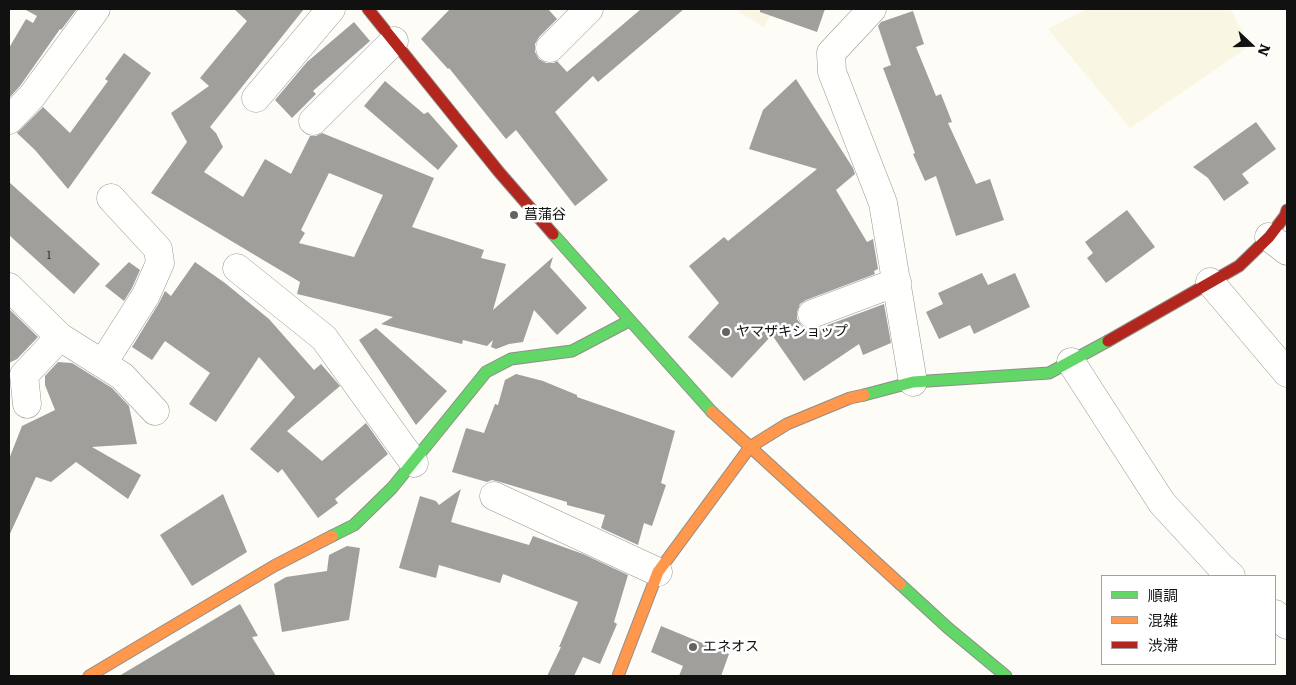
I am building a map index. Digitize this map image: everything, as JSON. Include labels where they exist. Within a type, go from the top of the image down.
[{"type":"street","points":[[9,120],[32,96],[96,9]]},
{"type":"street","points":[[256,98],[331,9]]},
{"type":"street","points":[[368,9],[499,172],[628,321],[716,417],[948,628],[1006,676]]},
{"type":"street","points":[[550,48],[590,9]]},
{"type":"street","points":[[872,9],[831,53],[832,72],[883,203],[913,382]]},
{"type":"street","points":[[313,121],[394,42]]},
{"type":"street","points":[[103,363],[146,295],[160,263],[158,248],[111,198]]},
{"type":"street","points":[[618,676],[658,572],[750,447],[787,424],[809,414],[850,398],[913,382],[1049,373],[1278,244],[1287,210]]},
{"type":"street","points":[[237,268],[324,338],[414,462]]},
{"type":"street","points":[[812,314],[897,282]]},
{"type":"street","points":[[1210,282],[1287,373]]},
{"type":"street","points":[[9,287],[60,337],[122,376],[155,411]]},
{"type":"street","points":[[90,676],[274,566],[354,525],[392,488],[486,372],[511,359],[572,352],[628,321]]},
{"type":"street","points":[[26,404],[16,378],[60,337]]},
{"type":"street","points":[[1071,362],[1162,503],[1230,575]]},
{"type":"street","points":[[494,496],[658,572]]},
{"type":"street","points":[[1276,615],[1287,625]]},
{"type":"shaded area","points":[[734,9],[775,9],[764,27]]},
{"type":"shaded area","points":[[1086,9],[1230,9],[1251,45],[1130,128],[1048,29]]},
{"type":"building","points":[[24,9],[77,9],[9,98],[9,48],[26,19],[33,23],[37,16]]},
{"type":"building","points":[[234,9],[304,9],[210,127],[216,133],[223,147],[204,172],[243,197],[265,159],[291,174],[310,136],[322,133],[434,178],[412,227],[484,250],[481,258],[506,264],[493,310],[553,257],[550,267],[587,308],[557,335],[534,310],[523,342],[509,344],[496,349],[491,347],[493,340],[487,346],[463,340],[462,344],[381,324],[393,317],[297,294],[300,282],[151,193],[187,142],[171,113],[209,86],[200,78],[247,21]],"holes":[[[329,173],[383,195],[354,257],[299,243],[305,233],[301,230]]]},
{"type":"building","points":[[450,9],[548,9],[557,19],[539,37],[535,44],[535,52],[539,59],[546,63],[557,61],[567,72],[641,9],[684,9],[598,82],[593,76],[555,112],[608,180],[575,206],[516,130],[506,139],[449,68],[421,39]]},
{"type":"building","points":[[760,9],[825,9],[817,32],[760,12]]},
{"type":"building","points":[[913,11],[924,44],[916,47],[936,96],[941,94],[952,122],[948,123],[976,184],[990,179],[1004,220],[956,236],[936,176],[925,181],[913,154],[915,153],[883,68],[891,65],[878,26],[881,22]]},
{"type":"building","points":[[354,22],[370,41],[313,91],[316,94],[292,118],[275,100],[307,62]]},
{"type":"building","points":[[124,53],[151,73],[68,189],[35,150],[17,133],[43,107],[70,133],[108,81],[105,79]]},
{"type":"building","points":[[796,79],[853,168],[855,174],[836,190],[867,242],[873,239],[878,269],[874,271],[875,274],[806,300],[800,304],[797,319],[802,326],[817,329],[884,304],[891,343],[863,355],[859,344],[804,381],[772,335],[732,378],[688,337],[719,303],[689,266],[724,237],[728,241],[817,169],[749,149],[763,110]]},
{"type":"building","points":[[385,81],[424,114],[428,112],[458,146],[438,170],[364,106]]},
{"type":"building","points":[[1256,122],[1276,149],[1242,174],[1249,183],[1224,201],[1208,178],[1193,167]]},
{"type":"building","points":[[9,182],[100,264],[74,294],[9,235]]},
{"type":"building","points":[[1127,210],[1155,247],[1106,283],[1087,258],[1093,253],[1085,242]]},
{"type":"building","points":[[129,262],[140,270],[124,301],[105,286]]},
{"type":"building","points":[[195,262],[225,283],[269,319],[314,370],[321,364],[340,386],[287,431],[322,461],[366,423],[388,454],[335,499],[338,503],[318,518],[282,469],[278,473],[250,449],[295,397],[259,357],[216,422],[189,404],[210,373],[165,341],[152,360],[132,347],[165,291],[171,296]]},
{"type":"building","points":[[982,273],[988,285],[1015,273],[1030,307],[974,334],[970,325],[939,339],[926,312],[943,304],[938,293]]},
{"type":"building","points":[[9,309],[38,337],[17,359],[9,363]]},
{"type":"building","points":[[376,328],[447,391],[416,425],[359,340]]},
{"type":"building","points":[[58,362],[72,363],[112,388],[129,406],[137,444],[92,447],[141,475],[128,499],[76,462],[51,482],[36,477],[9,536],[9,459],[22,426],[55,410],[45,385],[45,376]]},
{"type":"building","points":[[516,374],[543,381],[577,395],[577,397],[675,431],[661,483],[666,485],[652,526],[644,523],[638,545],[601,528],[605,515],[567,505],[567,502],[500,482],[492,480],[487,482],[452,472],[466,428],[484,433],[495,404],[498,405],[505,380]]},
{"type":"building","points":[[461,489],[451,522],[529,545],[533,536],[583,554],[628,575],[614,622],[617,624],[600,664],[583,657],[574,676],[547,676],[561,647],[559,647],[578,602],[503,574],[500,583],[439,565],[436,578],[399,568],[420,496],[436,501],[439,505]]},
{"type":"building","points":[[223,494],[247,552],[192,586],[160,535]]},
{"type":"building","points":[[347,546],[360,548],[349,620],[282,632],[274,584],[286,577],[327,571],[329,555]]},
{"type":"building","points":[[240,604],[258,636],[252,637],[276,676],[119,676]]},
{"type":"building","points":[[661,626],[729,654],[721,676],[679,676],[683,666],[651,652]]},
{"type":"traffic: fast","points":[[553,234],[712,412]]},
{"type":"traffic: fast","points":[[332,536],[354,525],[392,488],[486,372],[511,359],[572,351],[629,321]]},
{"type":"traffic: fast","points":[[864,395],[913,382],[1049,373],[1108,341]]},
{"type":"traffic: fast","points":[[900,584],[948,628],[1006,676]]},
{"type":"traffic: slow","points":[[618,676],[658,572],[750,447],[787,424],[850,398],[864,395]]},
{"type":"traffic: slow","points":[[712,412],[900,584]]},
{"type":"traffic: slow","points":[[89,676],[274,566],[332,536]]},
{"type":"traffic: jam","points":[[368,9],[499,172],[553,234]]},
{"type":"traffic: jam","points":[[1108,341],[1239,266],[1269,237],[1285,216],[1287,210]]},
{"type":"place","name":"菖蒲谷","points":[[514,215]]},
{"type":"place","name":"ヤマザキショップ","points":[[726,332]]},
{"type":"place","name":"エネオス","points":[[693,647]]}]
